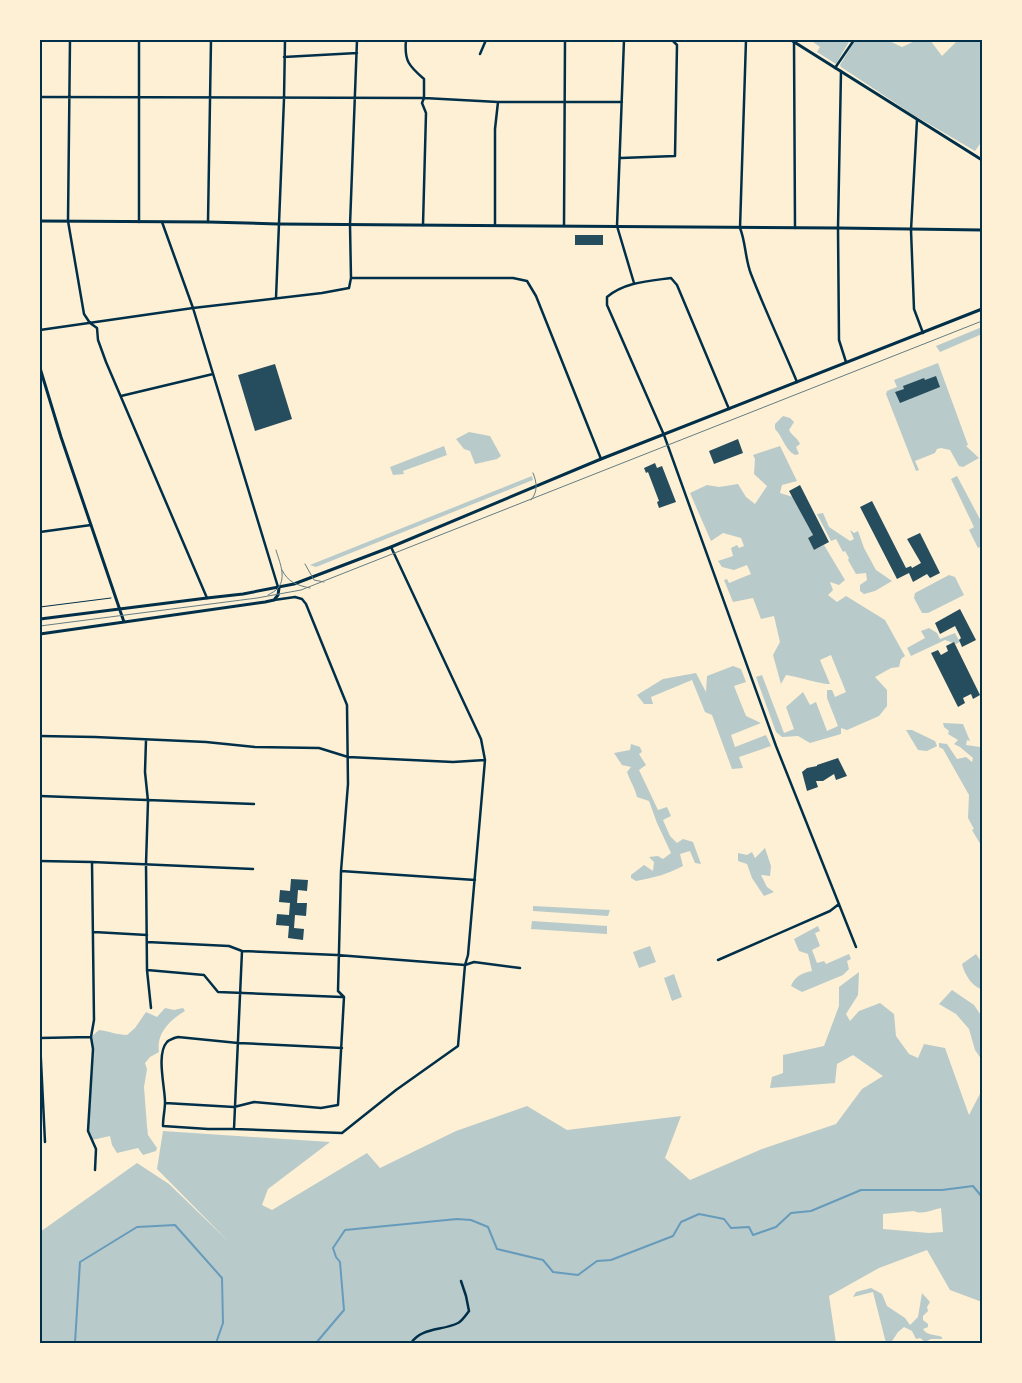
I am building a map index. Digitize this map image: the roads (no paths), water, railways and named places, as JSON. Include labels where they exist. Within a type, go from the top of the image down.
[{"type":"main road","points":[[792,41],[982,160]]},
{"type":"main road","points":[[40,220],[982,230]]},
{"type":"main road","points":[[40,619],[279,588],[391,547],[602,459],[982,309]]},
{"type":"main road","points":[[40,368],[61,437],[124,622]]},
{"type":"main road","points":[[40,634],[274,600],[278,595],[279,588]]},
{"type":"street","points":[[70,40],[68,221],[84,314],[90,323],[97,328],[98,340],[103,355],[207,598]]},
{"type":"street","points":[[138,40],[139,222]]},
{"type":"street","points":[[208,222],[211,40]]},
{"type":"street","points":[[276,298],[284,99],[284,40]]},
{"type":"street","points":[[40,330],[349,288],[351,278],[350,224],[357,40]]},
{"type":"street","points":[[406,40],[406,60],[424,79],[424,98],[422,103],[426,113],[423,225]]},
{"type":"street","points":[[480,54],[486,40]]},
{"type":"street","points":[[564,226],[565,40]]},
{"type":"street","points":[[624,40],[617,226],[634,283]]},
{"type":"street","points":[[621,158],[675,156],[677,45],[672,40]]},
{"type":"street","points":[[746,40],[740,228],[751,272],[797,382]]},
{"type":"street","points":[[835,68],[854,40]]},
{"type":"street","points":[[792,41],[795,228]]},
{"type":"street","points":[[284,57],[357,53]]},
{"type":"street","points":[[841,71],[838,228],[839,340],[846,362]]},
{"type":"street","points":[[40,97],[210,99],[424,98],[498,102],[622,102]]},
{"type":"street","points":[[495,225],[495,129],[498,102]]},
{"type":"street","points":[[917,120],[911,230],[914,309],[923,332]]},
{"type":"street","points":[[162,222],[193,308],[279,588]]},
{"type":"street","points":[[351,278],[513,278],[527,281],[536,296],[602,459]]},
{"type":"street","points":[[729,409],[678,285],[671,278],[634,283],[613,292],[607,297],[607,305],[664,435],[773,736],[856,947]]},
{"type":"street","points":[[121,396],[214,374]]},
{"type":"street","points":[[40,532],[92,524]]},
{"type":"street","points":[[342,1048],[178,1037],[169,1040],[163,1052],[162,1070],[166,1103],[163,1114],[163,1126],[342,1133],[396,1090],[458,1046],[464,965],[468,955],[485,760],[481,738],[391,547]]},
{"type":"street","points":[[278,595],[281,599]]},
{"type":"street","points":[[166,1103],[234,1107],[254,1102],[321,1108],[338,1106],[344,997],[338,991],[338,955],[341,871],[347,790],[347,705],[306,604],[302,599],[295,597],[274,600]]},
{"type":"street","points":[[40,736],[206,742],[255,747],[319,748],[348,757],[453,762],[485,760]]},
{"type":"street","points":[[146,740],[145,772],[148,800],[146,864],[147,970],[151,1008]]},
{"type":"street","points":[[40,796],[254,804]]},
{"type":"street","points":[[40,861],[253,869]]},
{"type":"street","points":[[92,862],[94,1020],[91,1036],[94,1048],[88,1130],[96,1149],[95,1170]]},
{"type":"street","points":[[341,871],[475,880]]},
{"type":"street","points":[[718,960],[830,911],[839,904]]},
{"type":"street","points":[[94,932],[147,936]]},
{"type":"street","points":[[147,942],[229,946],[242,951],[338,955],[464,965],[474,962],[520,968]]},
{"type":"street","points":[[234,1129],[242,951]]},
{"type":"street","points":[[147,970],[204,975],[218,992],[344,997]]},
{"type":"street","points":[[45,1142],[40,1039],[91,1036]]},
{"type":"street","points":[[411,1343],[415,1336],[459,1322],[469,1311],[460,1281]]},
{"type":"waterway","points":[[316,1343],[344,1310],[340,1262],[333,1248],[345,1230],[457,1219],[471,1220],[488,1227],[497,1249],[543,1260],[553,1272],[578,1275],[597,1261],[611,1260],[673,1236],[681,1222],[699,1214],[724,1219],[731,1228],[749,1227],[753,1235],[776,1227],[791,1213],[811,1211],[861,1190],[942,1190],[973,1186],[982,1197]]},
{"type":"waterway","points":[[75,1343],[80,1262],[137,1227],[175,1225],[222,1278],[223,1323],[216,1343]]},
{"type":"tram line","points":[[40,626],[257,598],[301,590],[982,321]]},
{"type":"tram line","points":[[531,500],[535,494],[536,487],[533,473]]},
{"type":"tram line","points":[[268,595],[277,589],[282,579],[276,550]]},
{"type":"tram line","points":[[305,564],[314,580],[324,582]]},
{"type":"tram line","points":[[282,570],[293,582],[310,588]]}]
